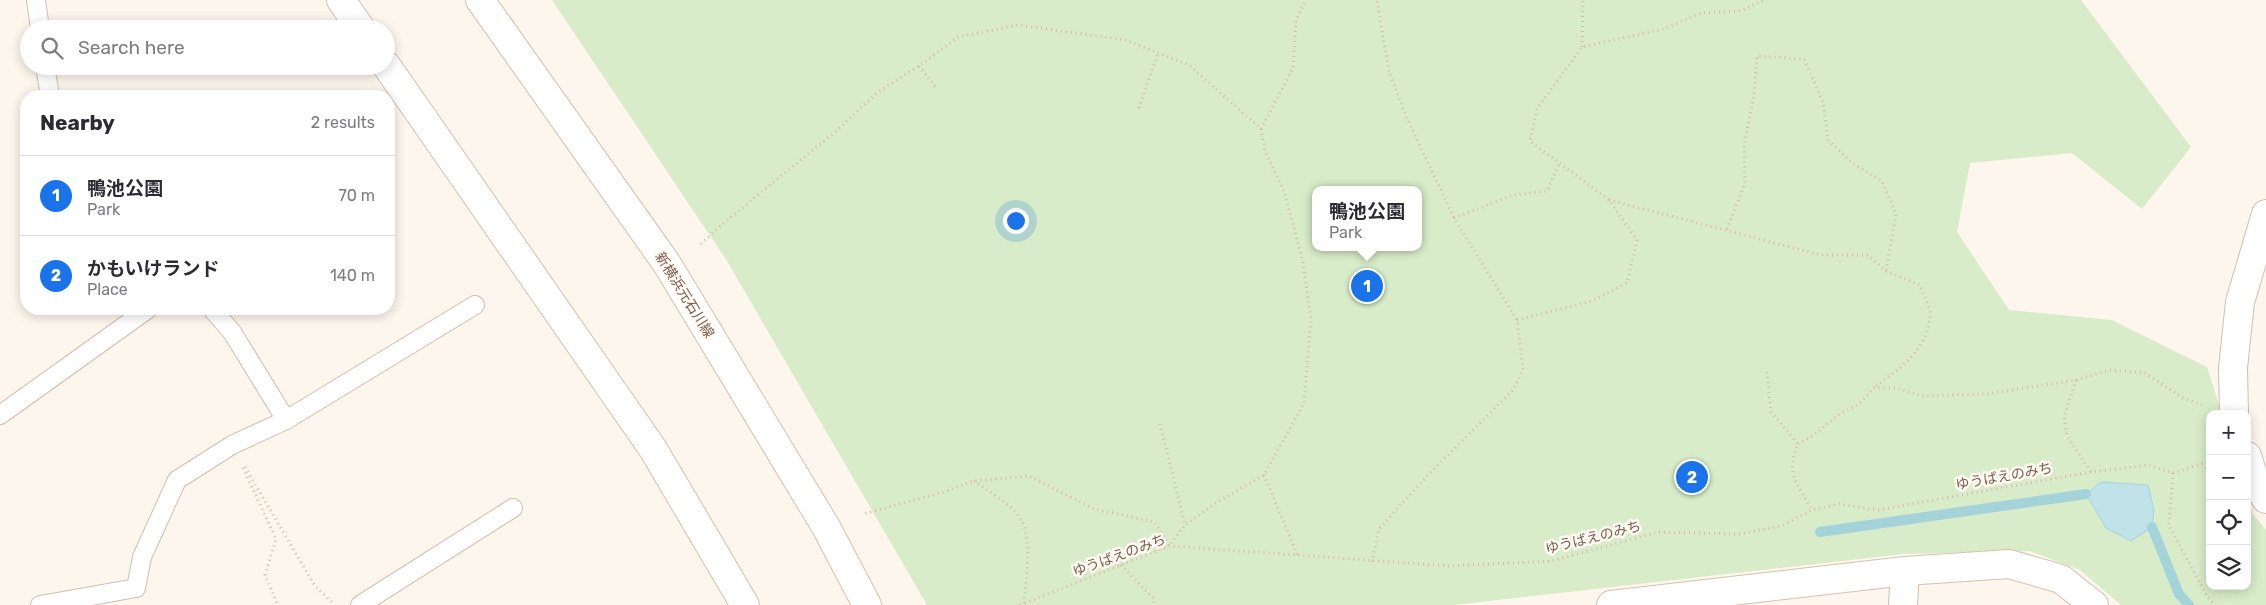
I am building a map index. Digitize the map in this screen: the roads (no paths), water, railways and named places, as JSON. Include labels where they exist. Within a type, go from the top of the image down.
[{"type":"street","points":[[341,0],[355,20]]},
{"type":"street","name":"新横浜元石川線","points":[[480,0],[667,264],[826,527],[867,605]]},
{"type":"street","points":[[393,75],[653,449],[745,605]]},
{"type":"street","points":[[2222,410],[2233,368],[2240,302],[2266,214]]},
{"type":"street","points":[[2251,469],[2266,499]]},
{"type":"street","points":[[1611,605],[1724,598],[1905,571],[2009,564],[2061,579],[2094,605]]},
{"type":"street","points":[[1903,605],[1905,571]]},
{"type":"lane","points":[[36,0],[39,20]]},
{"type":"lane","points":[[46,75],[49,90]]},
{"type":"lane","points":[[40,605],[136,588],[142,557],[178,480],[232,445],[286,420],[475,305]]},
{"type":"lane","points":[[0,415],[140,315]]},
{"type":"lane","points":[[217,315],[232,332],[286,420]]},
{"type":"lane","points":[[360,605],[513,508]]},
{"type":"water","points":[[2101,482],[2148,485],[2154,510],[2152,527],[2131,541],[2106,528],[2086,494]]},
{"type":"waterway","points":[[1820,532],[2086,494]]},
{"type":"waterway","points":[[2152,527],[2179,594],[2189,605]]},
{"type":"place","name":"鴨池公園","points":[[1367,286]]},
{"type":"place","name":"かもいけランド","points":[[1692,477]]}]
